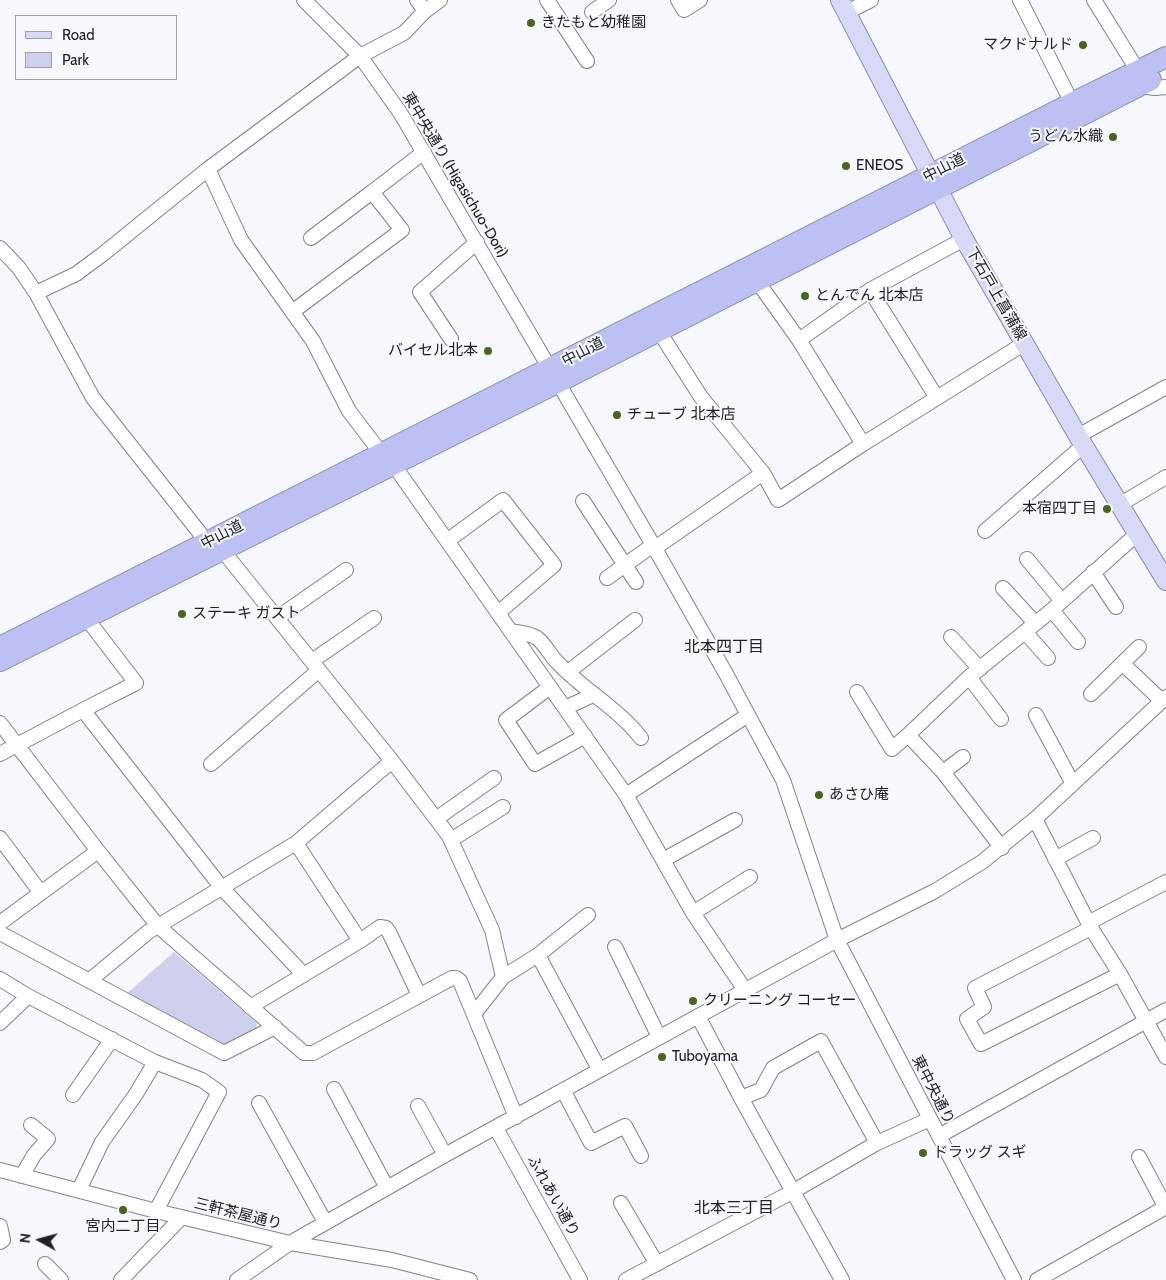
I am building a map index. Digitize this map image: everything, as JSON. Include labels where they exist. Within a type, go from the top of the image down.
[{"type":"highway","name":"中山道","points":[[0,647],[215,546],[387,458],[554,376],[1139,78],[1166,57]]},
{"type":"highway","name":"中山道","points":[[554,376],[658,330],[757,281],[1072,103],[1139,78],[1166,72]]},
{"type":"highway","name":"中山道","points":[[0,661],[87,618],[215,546]]},
{"type":"main road","name":"下石戸上菖蒲線","points":[[843,6],[964,239],[1081,441],[1166,581]]},
{"type":"street","name":"東中央通り (Higasichuo-Dori)","points":[[304,0],[360,56],[424,152],[654,546],[748,715]]},
{"type":"street","points":[[36,293],[76,274],[208,170],[360,56],[404,33],[421,5],[440,0]]},
{"type":"street","points":[[547,0],[587,61]]},
{"type":"street","points":[[592,12],[608,0]]},
{"type":"street","points":[[678,0],[684,10],[700,0]]},
{"type":"street","points":[[843,6],[871,0]]},
{"type":"street","points":[[1020,0],[1072,103]]},
{"type":"street","points":[[1094,0],[1139,78],[1155,88],[1166,87]]},
{"type":"street","points":[[311,238],[424,152]]},
{"type":"street","points":[[208,170],[241,240],[312,341],[349,412],[387,458],[626,794],[693,913],[745,990]]},
{"type":"street","points":[[292,312],[402,230],[372,192]]},
{"type":"street","points":[[799,340],[870,290],[964,239]]},
{"type":"street","points":[[451,339],[420,292],[477,242]]},
{"type":"street","points":[[0,248],[19,268],[36,293],[93,398],[316,666],[392,761],[451,840],[492,930],[503,977]]},
{"type":"street","points":[[757,281],[799,340],[863,444]]},
{"type":"street","points":[[870,290],[937,398]]},
{"type":"street","points":[[658,330],[700,397],[763,473],[778,500],[863,444],[1025,344]]},
{"type":"street","points":[[985,531],[1081,441],[1166,387]]},
{"type":"street","points":[[606,578],[763,473]]},
{"type":"street","points":[[1119,505],[1166,477]]},
{"type":"street","points":[[447,541],[503,500],[554,565],[498,613]]},
{"type":"street","points":[[583,501],[636,582]]},
{"type":"street","points":[[857,692],[892,749],[975,673],[1057,606],[1137,534]]},
{"type":"street","points":[[1027,559],[1078,642]]},
{"type":"street","points":[[277,618],[346,570]]},
{"type":"street","points":[[1093,572],[1116,607]]},
{"type":"street","points":[[1003,588],[1048,658]]},
{"type":"street","points":[[0,754],[136,684],[87,618]]},
{"type":"street","points":[[210,764],[316,666],[374,618]]},
{"type":"street","points":[[568,672],[635,620]]},
{"type":"street","points":[[511,631],[537,639],[568,672],[630,723],[641,738]]},
{"type":"street","points":[[952,637],[1001,719]]},
{"type":"street","points":[[1091,694],[1139,648]]},
{"type":"street","points":[[237,1280],[290,1243],[325,1222],[837,940],[935,891],[982,862],[1002,848],[1035,819],[1164,699],[1123,664]]},
{"type":"street","points":[[550,687],[506,720],[535,764],[585,736]]},
{"type":"street","points":[[565,708],[593,694]]},
{"type":"street","points":[[83,710],[222,888],[304,975]]},
{"type":"street","points":[[626,794],[748,715]]},
{"type":"street","name":"東中央通り","points":[[748,715],[783,780],[837,940],[1014,1280]]},
{"type":"street","points":[[1036,715],[1073,784]]},
{"type":"street","points":[[0,723],[158,926],[304,1053],[308,1054],[452,978],[456,978],[460,981],[516,1117]]},
{"type":"street","points":[[908,735],[943,772],[1002,848]]},
{"type":"street","points":[[943,772],[963,757]]},
{"type":"street","points":[[89,981],[148,932],[296,843],[392,761]]},
{"type":"street","points":[[436,819],[494,778]]},
{"type":"street","points":[[451,840],[503,807]]},
{"type":"street","points":[[1035,819],[1090,926],[1120,974],[1166,1057]]},
{"type":"street","points":[[663,860],[735,820]]},
{"type":"street","points":[[0,838],[41,892]]},
{"type":"street","points":[[1055,859],[1093,838]]},
{"type":"street","points":[[296,843],[360,942]]},
{"type":"street","points":[[0,923],[98,851]]},
{"type":"street","points":[[693,913],[750,877]]},
{"type":"street","points":[[1120,974],[981,1044],[967,1019],[984,1007],[975,988],[1090,926],[1166,882]]},
{"type":"street","points":[[474,1014],[503,977],[538,955],[588,915]]},
{"type":"street","points":[[250,1007],[360,942],[380,927],[386,928],[419,995]]},
{"type":"street","points":[[0,933],[224,1053],[275,1027]]},
{"type":"street","points":[[615,947],[659,1037]]},
{"type":"street","points":[[538,955],[600,1069]]},
{"type":"street","points":[[0,979],[28,996],[155,1062],[202,1080],[219,1092],[156,1211]]},
{"type":"street","points":[[0,1023],[28,996]]},
{"type":"street","points":[[938,1136],[1166,1010]]},
{"type":"street","points":[[698,1016],[792,1192],[842,1280]]},
{"type":"street","points":[[73,1095],[112,1040]]},
{"type":"street","points":[[741,1098],[761,1090],[773,1068],[821,1041],[878,1143]]},
{"type":"street","points":[[79,1190],[102,1142],[136,1094],[155,1062]]},
{"type":"street","points":[[334,1089],[387,1188]]},
{"type":"street","points":[[563,1090],[591,1143],[625,1126],[641,1156]]},
{"type":"street","points":[[259,1103],[325,1222]]},
{"type":"street","points":[[418,1106],[445,1155]]},
{"type":"street","points":[[626,1280],[792,1192],[878,1143],[930,1119]]},
{"type":"street","points":[[22,1176],[34,1154],[48,1139],[31,1125]]},
{"type":"street","name":"ふれあい通り","points":[[496,1128],[580,1280]]},
{"type":"street","points":[[1037,1280],[1165,1210],[1139,1157]]},
{"type":"street","name":"三軒茶屋通り","points":[[1,1172],[290,1243],[392,1260],[449,1277],[470,1280]]},
{"type":"street","points":[[621,1203],[657,1264]]},
{"type":"street","points":[[121,1280],[182,1217]]},
{"type":"street","points":[[0,1226],[3,1240],[0,1242]]},
{"type":"street","points":[[45,1264],[61,1280]]},
{"type":"green space","points":[[174,952],[257,1023],[256,1030],[228,1045],[219,1043],[126,994]]},
{"type":"place","name":"きたもと幼稚園","points":[[531,23]]},
{"type":"place","name":"マクドナルド","points":[[1083,45]]},
{"type":"place","name":"うどん水織","points":[[1113,137]]},
{"type":"place","name":"ENEOS","points":[[846,166]]},
{"type":"place","name":"とんでん 北本店","points":[[805,296]]},
{"type":"place","name":"バイセル北本","points":[[488,351]]},
{"type":"place","name":"チューブ 北本店","points":[[617,415]]},
{"type":"place","name":"本宿四丁目","points":[[1107,509]]},
{"type":"place","name":"ステーキ ガスト","points":[[182,614]]},
{"type":"place","name":"あさひ庵","points":[[819,795]]},
{"type":"place","name":"クリーニング コーセー","points":[[693,1001]]},
{"type":"place","name":"Tuboyama","points":[[662,1057]]},
{"type":"place","name":"ドラッグ スギ","points":[[923,1153]]},
{"type":"place","name":"宮内二丁目","points":[[123,1210]]},
{"type":"district","name":"北本四丁目","points":[[724,647]]},
{"type":"district","name":"北本三丁目","points":[[734,1208]]}]
